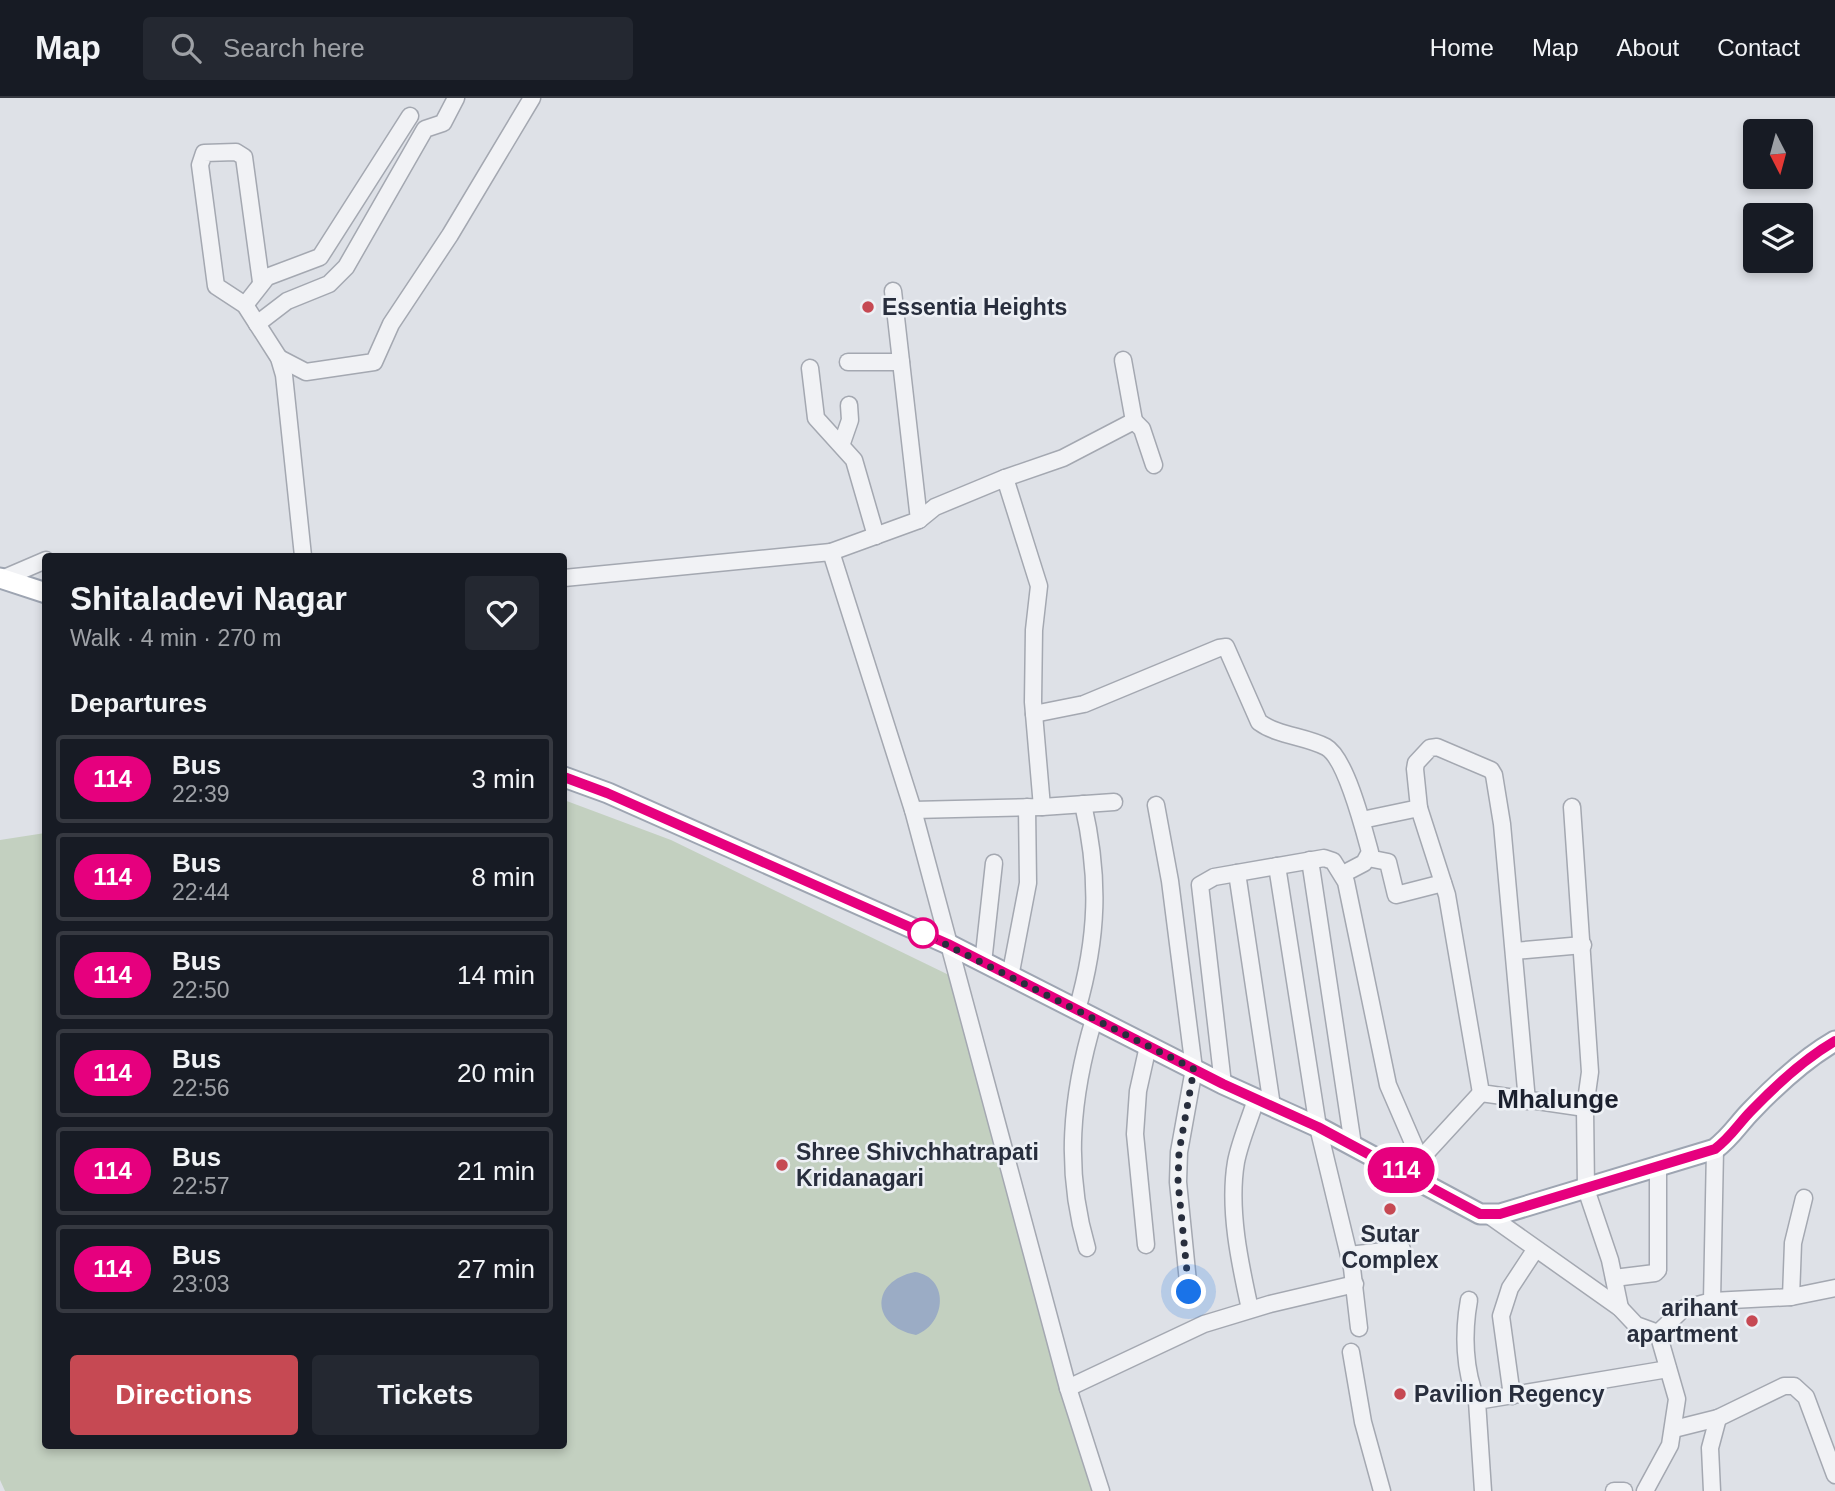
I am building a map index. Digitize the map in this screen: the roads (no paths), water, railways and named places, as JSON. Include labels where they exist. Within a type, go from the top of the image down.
[{"type":"main road","points":[[1,576],[42,591]]},
{"type":"main road","points":[[567,778],[607,793],[948,944],[1223,1084],[1353,1145],[1414,1166],[1472,1212],[1490,1216],[1715,1149],[1734,1135],[1748,1113],[1773,1088],[1835,1041]]},
{"type":"street","points":[[257,324],[286,301],[329,284],[346,267],[425,129],[443,123],[456,98]]},
{"type":"street","points":[[279,358],[306,372],[374,362],[391,324],[450,235],[532,98]]},
{"type":"street","points":[[245,305],[261,282],[320,257],[410,116]]},
{"type":"street","points":[[261,282],[244,157],[236,152],[204,153],[200,165],[213,276],[223,292],[245,305],[279,358],[284,375],[303,553]]},
{"type":"street","points":[[893,291],[919,520]]},
{"type":"street","points":[[1123,360],[1134,421],[1142,429],[1154,465]]},
{"type":"street","points":[[848,362],[901,362]]},
{"type":"street","points":[[810,368],[816,418],[842,443],[854,460],[876,536]]},
{"type":"street","points":[[842,443],[850,420],[849,405]]},
{"type":"street","points":[[567,578],[831,552],[919,520],[935,507],[1063,458],[1134,421]]},
{"type":"street","points":[[1005,478],[1039,586],[1034,630],[1034,807],[1028,883],[1010,977]]},
{"type":"street","points":[[831,552],[913,810],[1068,1388],[1101,1491]]},
{"type":"street","points":[[1,576],[42,561]]},
{"type":"street","points":[[1034,715],[1084,704],[1224,647],[1230,651],[1259,722],[1330,750],[1362,820],[1370,852],[1368,858],[1343,874]]},
{"type":"street","points":[[1481,1093],[1443,883],[1419,808],[1416,763],[1430,748],[1437,747],[1491,771],[1494,775],[1502,824],[1527,1101]]},
{"type":"street","points":[[913,810],[1114,802]]},
{"type":"street","points":[[1083,804],[1093,852],[1094,943],[1073,1122],[1072,1176],[1077,1214],[1087,1248]]},
{"type":"street","points":[[1156,805],[1170,881],[1194,1069],[1179,1152],[1178,1182],[1189,1292]]},
{"type":"street","points":[[1572,807],[1590,1072],[1585,1108],[1586,1189],[1614,1278],[1620,1308]]},
{"type":"street","points":[[1362,820],[1419,808]]},
{"type":"street","points":[[1223,1084],[1199,892],[1205,879],[1324,858],[1333,861],[1343,874],[1388,1085],[1414,1166],[1481,1093]]},
{"type":"street","points":[[1368,858],[1388,862],[1396,895],[1443,883]]},
{"type":"street","points":[[1310,860],[1353,1145]]},
{"type":"street","points":[[983,963],[994,863]]},
{"type":"street","points":[[1277,866],[1318,1127],[1349,1255],[1359,1328]]},
{"type":"street","points":[[1237,873],[1264,1102],[1236,1161],[1241,1265],[1251,1309]]},
{"type":"street","points":[[1514,951],[1583,945]]},
{"type":"street","points":[[1146,1245],[1135,1134],[1138,1091],[1148,1046]]},
{"type":"street","points":[[1481,1093],[1585,1108]]},
{"type":"street","points":[[1712,1301],[1715,1149]]},
{"type":"street","points":[[1614,1278],[1655,1273],[1658,1270],[1658,1165]]},
{"type":"street","points":[[1791,1297],[1793,1243],[1804,1198]]},
{"type":"street","points":[[1490,1216],[1620,1308],[1636,1325],[1658,1333]]},
{"type":"street","points":[[1349,1255],[1402,1249]]},
{"type":"street","points":[[1512,1396],[1501,1316],[1510,1287],[1535,1250]]},
{"type":"street","points":[[1068,1388],[1204,1324],[1251,1309],[1354,1284]]},
{"type":"street","points":[[1658,1333],[1683,1309],[1712,1301],[1791,1297],[1835,1288]]},
{"type":"street","points":[[1469,1300],[1465,1321],[1468,1372],[1477,1401],[1483,1491]]},
{"type":"street","points":[[1645,1491],[1670,1446],[1677,1399],[1658,1333]]},
{"type":"street","points":[[1352,1352],[1363,1422],[1382,1491]]},
{"type":"street","points":[[1477,1401],[1668,1369]]},
{"type":"street","points":[[1674,1429],[1718,1418],[1784,1386],[1794,1386],[1806,1397],[1835,1475]]},
{"type":"street","points":[[1712,1491],[1710,1448],[1718,1418]]},
{"type":"street","points":[[1614,1491],[1624,1491]]},
{"type":"water","points":[[915,1272],[934,1282],[940,1301],[934,1321],[916,1335],[890,1323],[881,1304],[883,1294],[890,1284]]},
{"type":"place","name":"Essentia Heights","points":[[868,307]]},
{"type":"place","name":"Shree Shivchhatrapati Kridanagari","points":[[782,1165]]},
{"type":"place","name":"Sutar Complex","points":[[1390,1209]]},
{"type":"place","name":"arihant apartment","points":[[1752,1321]]},
{"type":"place","name":"Pavilion Regency","points":[[1400,1394]]},
{"type":"district","name":"Mhalunge","points":[[1558,1099]]}]
